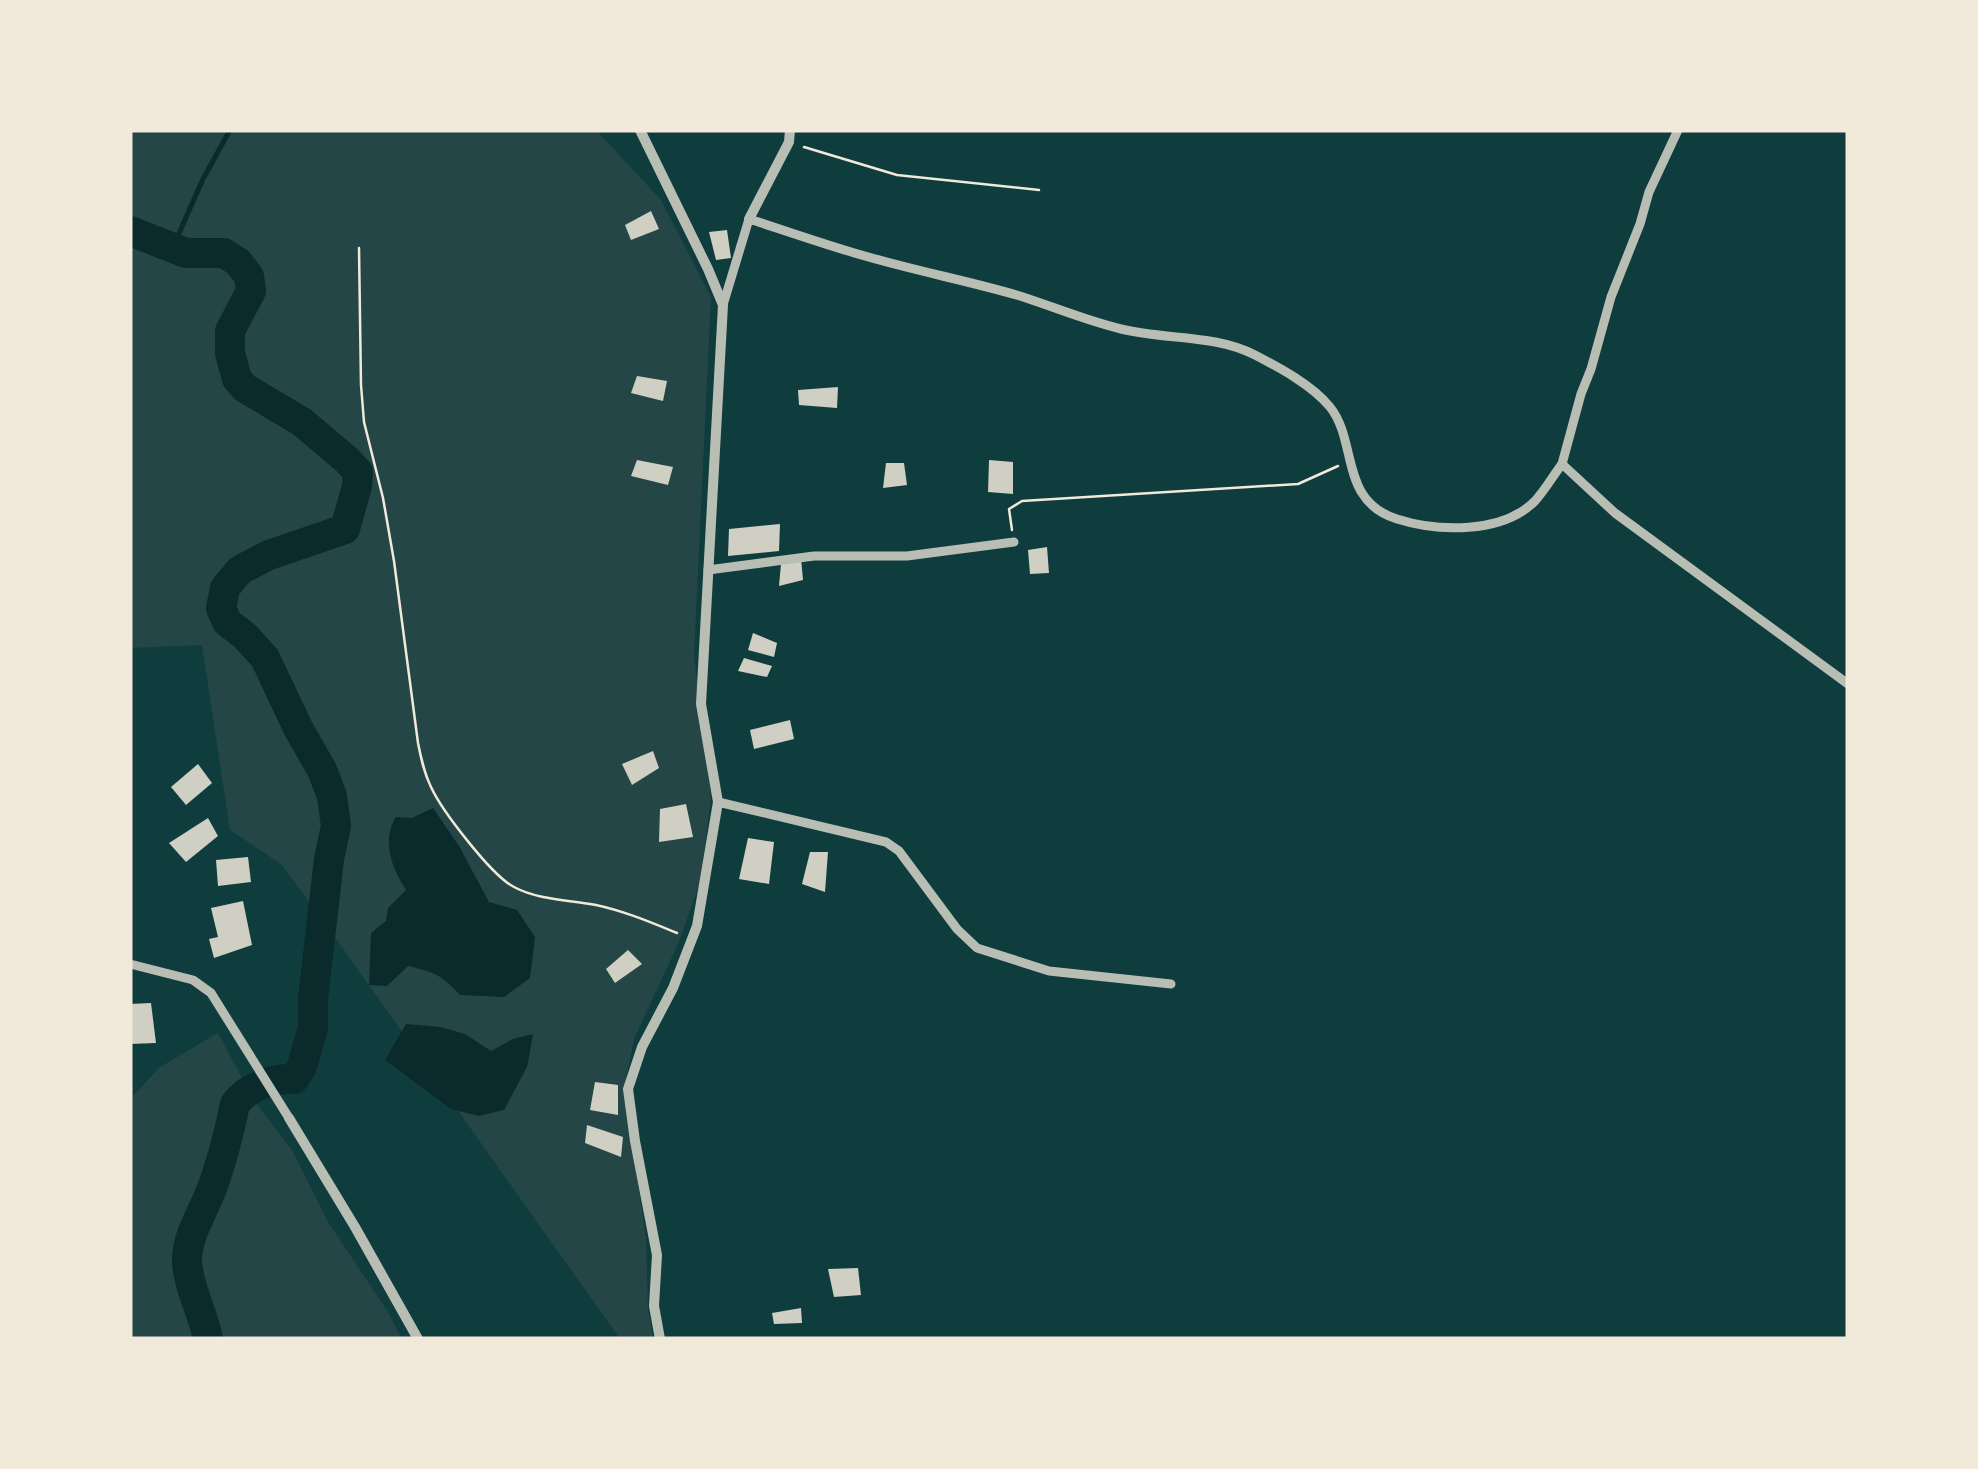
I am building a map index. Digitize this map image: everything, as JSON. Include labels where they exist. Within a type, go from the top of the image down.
[{"type":"street","points":[[640,130],[723,306]]},
{"type":"street","points":[[749,219],[1123,330],[1227,344],[1253,354],[1319,395],[1333,410],[1348,460],[1362,494],[1372,506],[1395,518],[1443,528],[1488,524],[1533,502],[1562,464],[1612,297],[1649,192],[1678,130]]},
{"type":"street","points":[[660,1339],[654,1306],[657,1255],[628,1089],[642,1047],[692,940],[718,802],[701,704],[723,306],[749,219],[789,136]]},
{"type":"street","points":[[1562,464],[1615,513],[1848,684]]},
{"type":"street","points":[[708,570],[814,556],[907,556],[1014,542]]},
{"type":"street","points":[[718,802],[886,842],[899,851],[957,929],[977,948],[1049,970],[1171,984]]},
{"type":"street","points":[[130,964],[193,980],[211,992],[355,1227],[418,1339]]},
{"type":"path","points":[[789,136],[897,175],[1039,190]]},
{"type":"path","points":[[359,248],[364,422],[383,498],[418,743],[431,790],[492,872],[514,887],[538,896],[600,906],[642,918],[692,940]]},
{"type":"path","points":[[1014,542],[1010,508],[1022,501],[1298,484],[1348,460]]},
{"type":"shaded area","points":[[130,130],[596,130],[661,200],[711,297],[694,656],[711,798],[700,883],[678,944],[634,1039],[624,1089],[646,1237],[653,1339],[620,1339],[281,864],[230,830],[202,645],[130,648]]},
{"type":"shaded area","points":[[433,808],[489,902],[517,910],[535,937],[530,978],[504,997],[460,995],[437,975],[408,966],[387,986],[369,985],[371,933],[386,921],[388,908],[406,890],[390,854],[392,826],[396,817],[412,818]]},
{"type":"shaded area","points":[[406,1024],[465,1034],[491,1051],[533,1034],[527,1067],[504,1110],[479,1116],[451,1109],[385,1060]]},
{"type":"shaded area","points":[[218,1033],[255,1102],[292,1150],[328,1222],[402,1339],[130,1339],[130,1099],[160,1067]]},
{"type":"building","points":[[651,211],[659,229],[631,240],[625,225]]},
{"type":"building","points":[[727,230],[731,258],[716,260],[709,232]]},
{"type":"building","points":[[637,376],[667,381],[663,401],[631,393]]},
{"type":"building","points":[[838,387],[837,408],[799,405],[798,390]]},
{"type":"building","points":[[637,460],[673,467],[668,485],[631,476]]},
{"type":"building","points":[[989,460],[1013,462],[1013,494],[988,492]]},
{"type":"building","points":[[886,463],[904,463],[907,485],[883,488]]},
{"type":"building","points":[[780,524],[779,551],[728,556],[729,529]]},
{"type":"building","points":[[1047,547],[1049,573],[1030,574],[1028,550]]},
{"type":"building","points":[[801,558],[803,580],[779,586],[781,564]]},
{"type":"building","points":[[753,633],[777,643],[774,657],[748,650]]},
{"type":"building","points":[[744,658],[772,666],[767,677],[738,671]]},
{"type":"building","points":[[790,720],[794,739],[754,749],[750,730]]},
{"type":"building","points":[[653,751],[659,768],[632,785],[622,764]]},
{"type":"building","points":[[198,764],[212,783],[186,805],[171,787]]},
{"type":"building","points":[[686,804],[693,837],[659,842],[660,809]]},
{"type":"building","points":[[208,818],[218,836],[186,862],[169,843]]},
{"type":"building","points":[[748,838],[774,842],[769,884],[739,879]]},
{"type":"building","points":[[810,852],[828,852],[825,892],[802,884]]},
{"type":"building","points":[[248,857],[251,882],[218,886],[216,860]]},
{"type":"building","points":[[243,901],[252,945],[214,958],[209,939],[218,937],[211,908]]},
{"type":"building","points":[[628,950],[642,964],[615,983],[606,969]]},
{"type":"building","points":[[151,1003],[156,1043],[130,1044],[130,1004]]},
{"type":"building","points":[[595,1082],[618,1085],[618,1115],[590,1110]]},
{"type":"building","points":[[587,1125],[623,1137],[621,1157],[585,1143]]},
{"type":"building","points":[[858,1268],[861,1295],[834,1297],[828,1269]]},
{"type":"building","points":[[801,1308],[802,1323],[774,1324],[772,1313]]},
{"type":"waterway","points":[[173,247],[230,130]]},
{"type":"waterway","points":[[130,231],[186,253],[224,253],[238,262],[249,276],[251,291],[230,331],[230,353],[237,379],[245,388],[302,422],[358,472],[345,529],[269,555],[240,570],[225,588],[221,608],[227,622],[265,658],[322,770],[332,796],[336,826],[313,999],[313,1028],[302,1066],[294,1079],[262,1084],[235,1104],[216,1178],[189,1243],[188,1273],[208,1339]]}]
